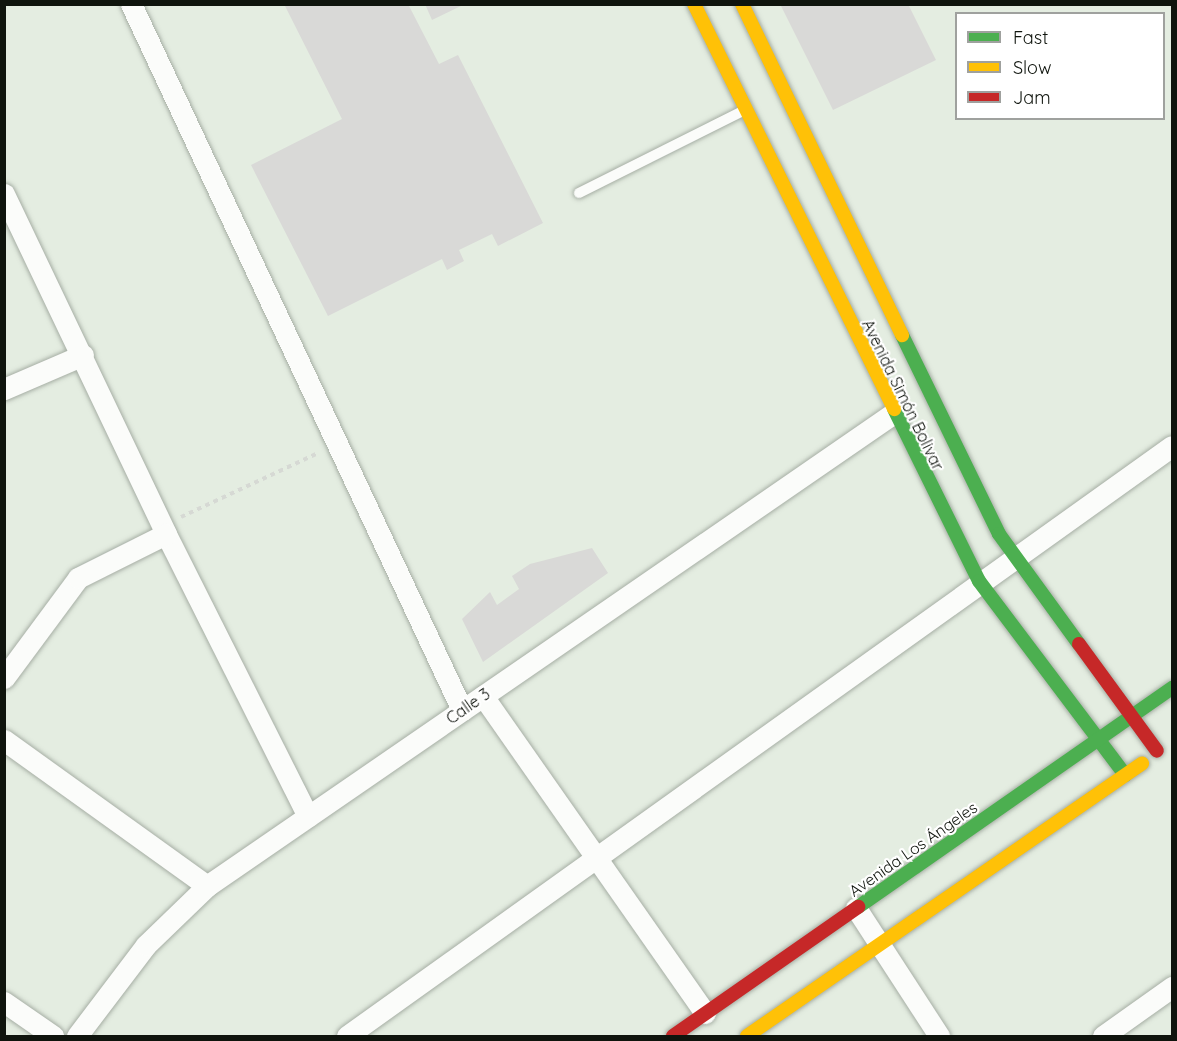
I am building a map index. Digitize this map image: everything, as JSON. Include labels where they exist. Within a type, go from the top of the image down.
[{"type":"street","points":[[131,4],[462,710]]},
{"type":"street","name":"Avenida Simón Bolivar","points":[[694,4],[894,413],[979,581],[1125,775]]},
{"type":"street","name":"Avenida Simón Bolivar","points":[[742,4],[999,534],[1157,751]]},
{"type":"street","points":[[4,194],[164,530],[308,816]]},
{"type":"street","points":[[4,389],[82,355]]},
{"type":"street","name":"Calle 3","points":[[77,1036],[146,945],[207,886],[894,413]]},
{"type":"street","points":[[347,1036],[979,581],[1170,452]]},
{"type":"street","points":[[4,678],[78,578],[164,530]]},
{"type":"street","name":"Avenida Los Ángeles","points":[[691,1028],[856,908],[1099,742],[1173,688]]},
{"type":"street","points":[[483,696],[597,857],[691,1028]]},
{"type":"street","points":[[4,740],[207,886]]},
{"type":"street","points":[[747,1036],[1173,740]]},
{"type":"street","points":[[856,908],[939,1036]]},
{"type":"street","points":[[1103,1036],[1173,987]]},
{"type":"street","points":[[4,1002],[53,1036]]},
{"type":"lane","points":[[579,193],[745,110]]},
{"type":"path","points":[[164,530],[338,444]]},
{"type":"building","points":[[284,4],[408,4],[439,64],[458,55],[543,223],[498,246],[492,234],[459,250],[464,261],[447,270],[442,259],[328,316],[251,165],[342,119]]},
{"type":"building","points":[[425,4],[465,4],[432,20]]},
{"type":"building","points":[[780,4],[908,4],[936,60],[833,110]]},
{"type":"building","points":[[592,548],[608,573],[483,662],[462,619],[490,592],[497,605],[519,589],[512,576],[530,564]]},
{"type":"traffic: fast","points":[[902,335],[999,534],[1079,644]]},
{"type":"traffic: fast","points":[[894,409],[979,581],[1125,775]]},
{"type":"traffic: fast","points":[[858,907],[1172,688]]},
{"type":"traffic: slow","points":[[694,4],[894,409]]},
{"type":"traffic: slow","points":[[742,4],[902,335]]},
{"type":"traffic: slow","points":[[747,1036],[1142,763]]},
{"type":"traffic: jam","points":[[1079,644],[1157,751]]},
{"type":"traffic: jam","points":[[673,1036],[858,907]]}]
